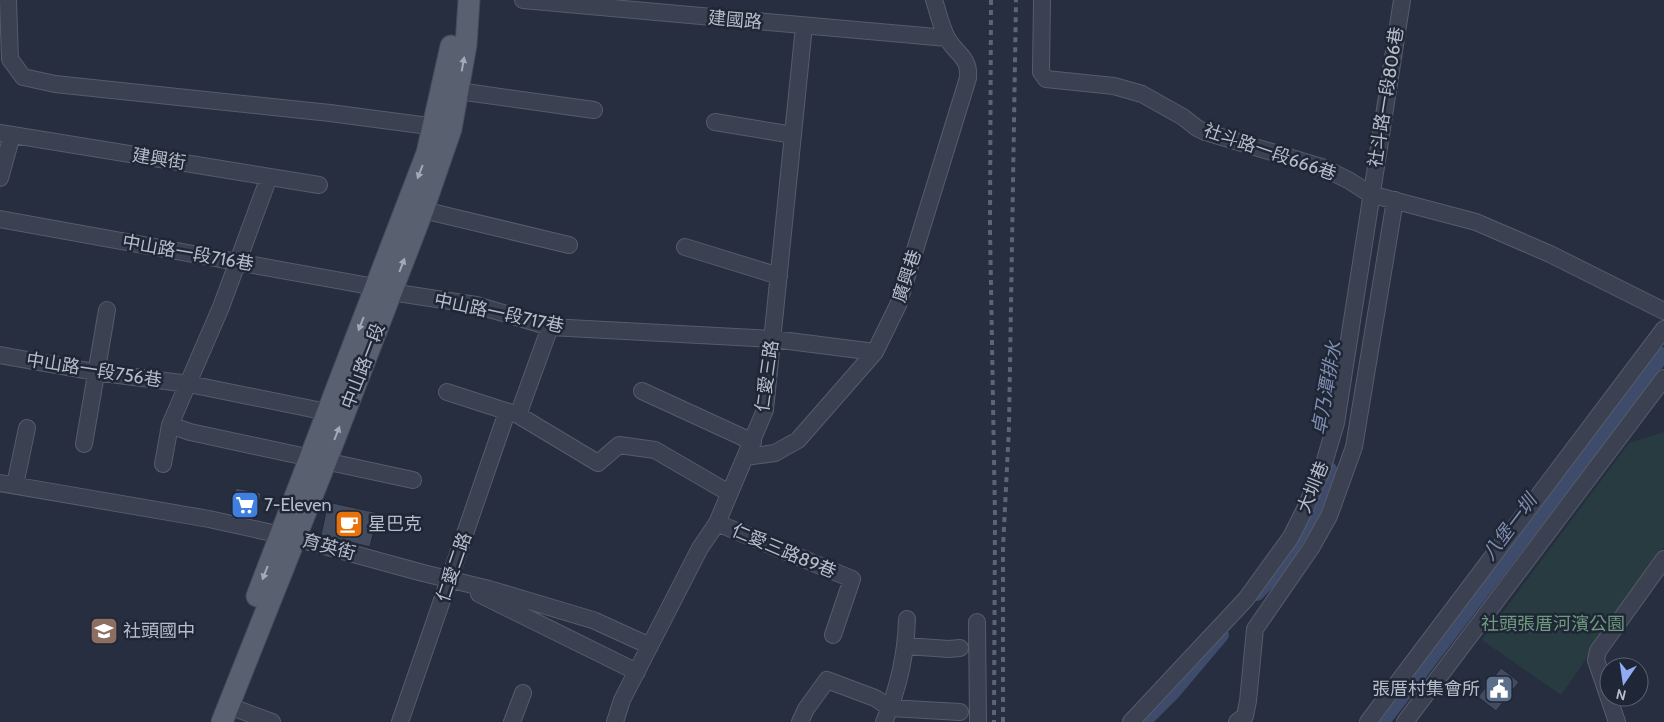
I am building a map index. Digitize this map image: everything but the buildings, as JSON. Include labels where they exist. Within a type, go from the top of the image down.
[{"type":"main road","name":"中山路一段","points":[[317,460],[327,412],[383,289],[423,210],[442,127],[446,74],[453,38],[455,0]]},
{"type":"main road","name":"中山路一段","points":[[208,722],[287,537],[383,289],[427,153],[442,127],[458,91],[466,45],[470,0]]},
{"type":"main road","name":"中山路一段","points":[[225,714],[287,537]]},
{"type":"street","points":[[8,0],[10,59],[23,77],[55,84],[321,112],[442,127]]},
{"type":"street","name":"建國路","points":[[523,0],[631,5],[804,26],[947,38]]},
{"type":"street","name":"廣興巷","points":[[746,457],[775,453],[798,440],[875,352],[898,306],[968,78],[969,68],[947,38],[934,0]]},
{"type":"street","name":"社斗路一段666巷","points":[[1042,0],[1040,72],[1046,79],[1114,86],[1142,94],[1183,116],[1205,132],[1322,167],[1381,196]]},
{"type":"street","name":"社斗路一段806巷","points":[[1381,196],[1402,0]]},
{"type":"street","name":"仁愛三路","points":[[615,722],[622,700],[700,548],[717,523],[765,410],[804,26]]},
{"type":"street","points":[[458,91],[594,110]]},
{"type":"street","points":[[715,122],[793,135]]},
{"type":"street","points":[[0,178],[6,134]]},
{"type":"street","name":"建興街","points":[[6,134],[319,185]]},
{"type":"street","points":[[163,464],[170,425],[221,307],[269,177]]},
{"type":"street","points":[[1381,196],[1476,222],[1550,254],[1664,311]]},
{"type":"street","name":"大圳巷","points":[[1132,722],[1246,599],[1291,537],[1305,509],[1322,470],[1336,423],[1381,196]]},
{"type":"street","name":"大圳巷","points":[[1237,722],[1245,716],[1248,701],[1254,629],[1311,548],[1329,516],[1354,447],[1381,196]]},
{"type":"street","points":[[423,210],[569,245]]},
{"type":"street","name":"中山路一段716巷","points":[[0,219],[383,289]]},
{"type":"street","points":[[685,247],[779,276]]},
{"type":"street","name":"中山路一段717巷","points":[[383,289],[476,305],[550,327],[773,339],[875,352]]},
{"type":"street","points":[[84,444],[107,310]]},
{"type":"street","name":"仁愛二路","points":[[400,722],[450,579],[512,414],[550,327]]},
{"type":"street","points":[[1368,722],[1664,328]]},
{"type":"street","name":"中山路一段756巷","points":[[0,355],[96,372],[189,384],[327,412]]},
{"type":"street","points":[[1413,719],[1664,378]]},
{"type":"street","points":[[642,391],[753,442]]},
{"type":"street","points":[[447,392],[512,414],[598,463],[619,445],[654,450],[729,492]]},
{"type":"street","points":[[170,425],[190,432],[413,480]]},
{"type":"street","points":[[8,484],[27,428]]},
{"type":"street","name":"育英街","points":[[8,484],[209,519],[287,537],[488,589],[593,620],[650,646]]},
{"type":"street","name":"仁愛三路89巷","points":[[717,523],[852,579],[833,635]]},
{"type":"street","points":[[1617,722],[1596,660],[1598,651],[1664,559]]},
{"type":"street","points":[[450,579],[637,672]]},
{"type":"street","points":[[887,715],[906,646],[907,618]]},
{"type":"street","points":[[978,622],[978,722]]},
{"type":"street","points":[[906,646],[960,648]]},
{"type":"street","points":[[800,722],[806,709],[827,680],[875,698],[887,715]]},
{"type":"street","points":[[512,722],[523,693]]},
{"type":"street","points":[[887,715],[960,712]]},
{"type":"street","points":[[225,714],[272,722]]},
{"type":"green space","name":"社頭張厝河濱公園","points":[[1664,432],[1664,547],[1561,695],[1482,640],[1629,443]]},
{"type":"waterway","name":"八堡一圳","points":[[1383,722],[1664,354]]},
{"type":"waterway","name":"卓乃潭排水","points":[[1257,594],[1274,576],[1313,515],[1330,469]]},
{"type":"waterway","name":"卓乃潭排水","points":[[1144,722],[1173,693],[1222,635]]},
{"type":"railway","points":[[991,0],[990,228],[995,516],[994,722]]},
{"type":"railway","points":[[1003,722],[1003,548],[1009,427],[1016,0]]},
{"type":"place","name":"7-Eleven","points":[[245,505]]},
{"type":"place","name":"星巴克","points":[[349,524]]},
{"type":"place","name":"社頭國中","points":[[104,631]]},
{"type":"place","name":"張厝村集會所","points":[[1499,689]]}]
